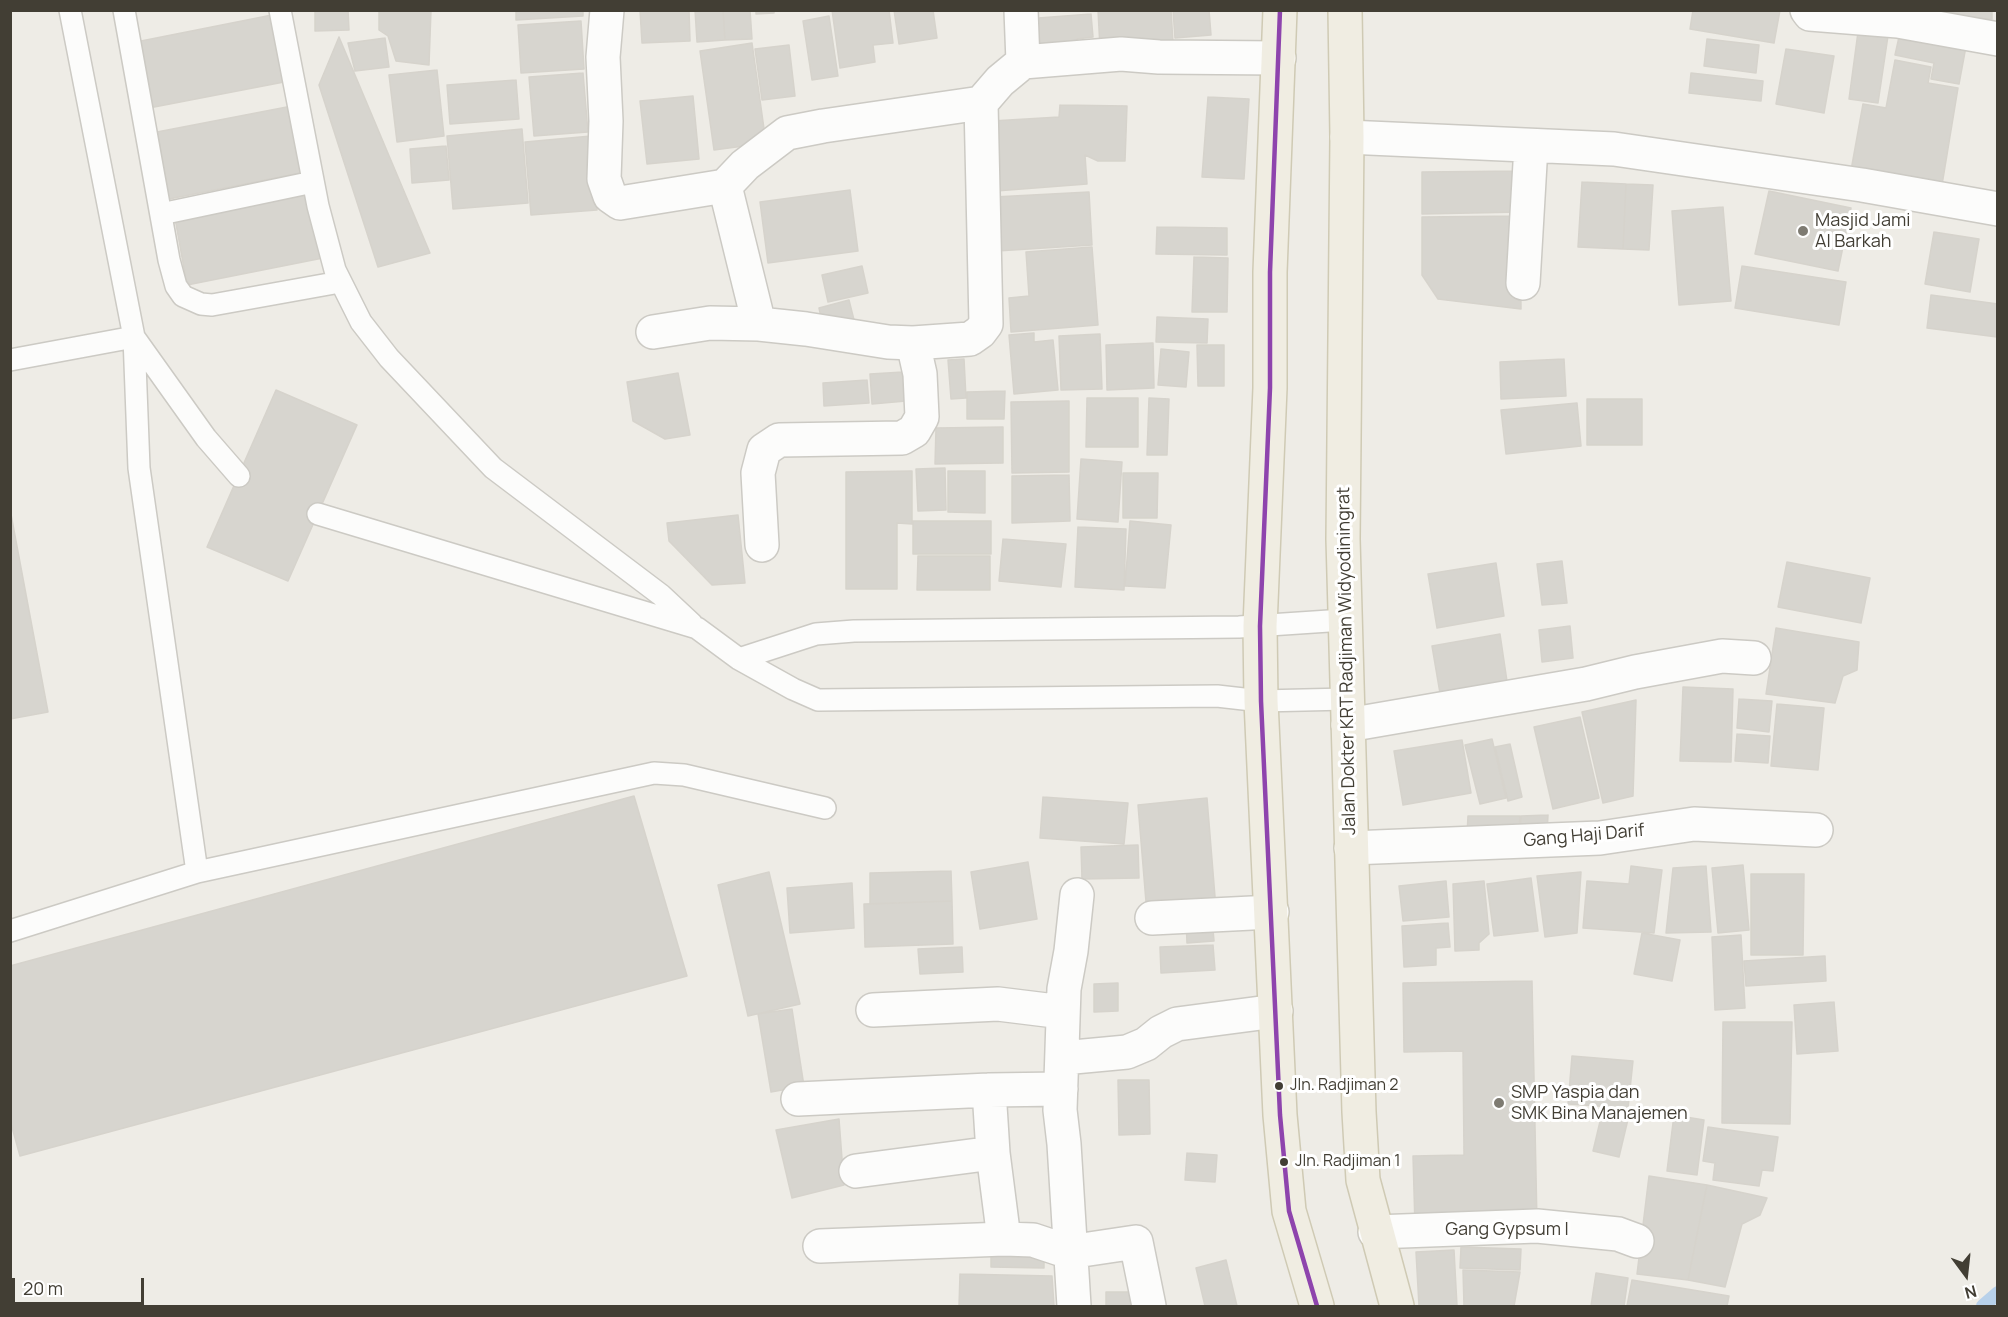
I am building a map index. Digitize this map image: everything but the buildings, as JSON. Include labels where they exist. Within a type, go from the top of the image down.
[{"type":"main road","points":[[1280,10],[1270,272],[1270,388],[1260,626],[1261,701],[1280,1115],[1289,1211],[1317,1306]]},
{"type":"main road","name":"Jalan Dokter KRT Radjiman Widyodiningrat","points":[[1346,10],[1344,620],[1362,1169],[1375,1232],[1397,1306]]},
{"type":"street","points":[[606,10],[603,57],[606,121],[604,179],[610,196],[620,203],[724,186],[746,165],[787,133],[981,103],[1000,81],[1023,62],[1121,54],[1159,57],[1279,58]]},
{"type":"street","points":[[1021,10],[1023,62]]},
{"type":"street","points":[[1807,10],[1810,14],[1898,21],[1998,39]]},
{"type":"street","points":[[653,332],[710,323],[759,324],[913,343],[970,339],[986,324],[981,103]]},
{"type":"street","points":[[1347,137],[1614,149],[1862,185],[1998,209]]},
{"type":"street","points":[[1523,283],[1531,146]]},
{"type":"street","points":[[724,186],[759,324]]},
{"type":"street","points":[[762,545],[758,473],[764,450],[779,440],[902,438],[915,431],[922,417],[920,374],[913,343]]},
{"type":"street","points":[[1347,712],[1577,686],[1712,657],[1754,658]]},
{"type":"street","name":"Gang Haji Darif","points":[[1351,848],[1600,838],[1694,824],[1816,830]]},
{"type":"street","points":[[1074,1306],[1060,1110],[1064,990],[1077,895]]},
{"type":"street","points":[[1152,918],[1272,912]]},
{"type":"street","points":[[873,1011],[998,1004],[1063,1012]]},
{"type":"street","points":[[798,1098],[989,1090],[1062,1073],[1127,1052],[1146,1044],[1161,1032],[1177,1024],[1276,1011]]},
{"type":"street","points":[[989,1090],[993,1153],[1004,1239]]},
{"type":"street","points":[[856,1171],[993,1153]]},
{"type":"street","name":"Gang Gypsum I","points":[[1375,1232],[1537,1226],[1618,1234],[1637,1241]]},
{"type":"street","points":[[820,1246],[1004,1239],[1033,1240],[1069,1252],[1136,1242],[1149,1306]]},
{"type":"lane","points":[[70,10],[134,337],[139,468],[197,872]]},
{"type":"lane","points":[[124,10],[169,260],[176,285],[183,296],[201,304],[223,304],[340,282]]},
{"type":"lane","points":[[280,10],[313,182],[335,270],[361,322],[389,358],[493,468],[661,595],[697,628],[739,659],[818,700],[1217,696],[1347,712]]},
{"type":"lane","points":[[161,214],[313,182]]},
{"type":"lane","points":[[10,360],[134,337]]},
{"type":"lane","points":[[134,337],[206,438],[239,476]]},
{"type":"lane","points":[[318,514],[697,628]]},
{"type":"lane","points":[[739,659],[816,634],[854,631],[1260,626],[1344,620]]},
{"type":"lane","points":[[10,931],[197,872],[654,773],[684,775],[825,808]]},
{"type":"waterway","points":[[1983,1306],[1998,1293]]},
{"type":"transit line","points":[[1280,10],[1270,272],[1270,388],[1260,626],[1261,701],[1280,1115],[1289,1211],[1317,1306]]},
{"type":"place","name":"Masjid Jami Al Barkah","points":[[1803,231]]},
{"type":"place","name":"Jln. Radjiman 2","points":[[1279,1086]]},
{"type":"place","name":"SMP Yaspia dan SMK Bina Manajemen","points":[[1499,1103]]},
{"type":"place","name":"Jln. Radjiman 1","points":[[1284,1162]]}]
